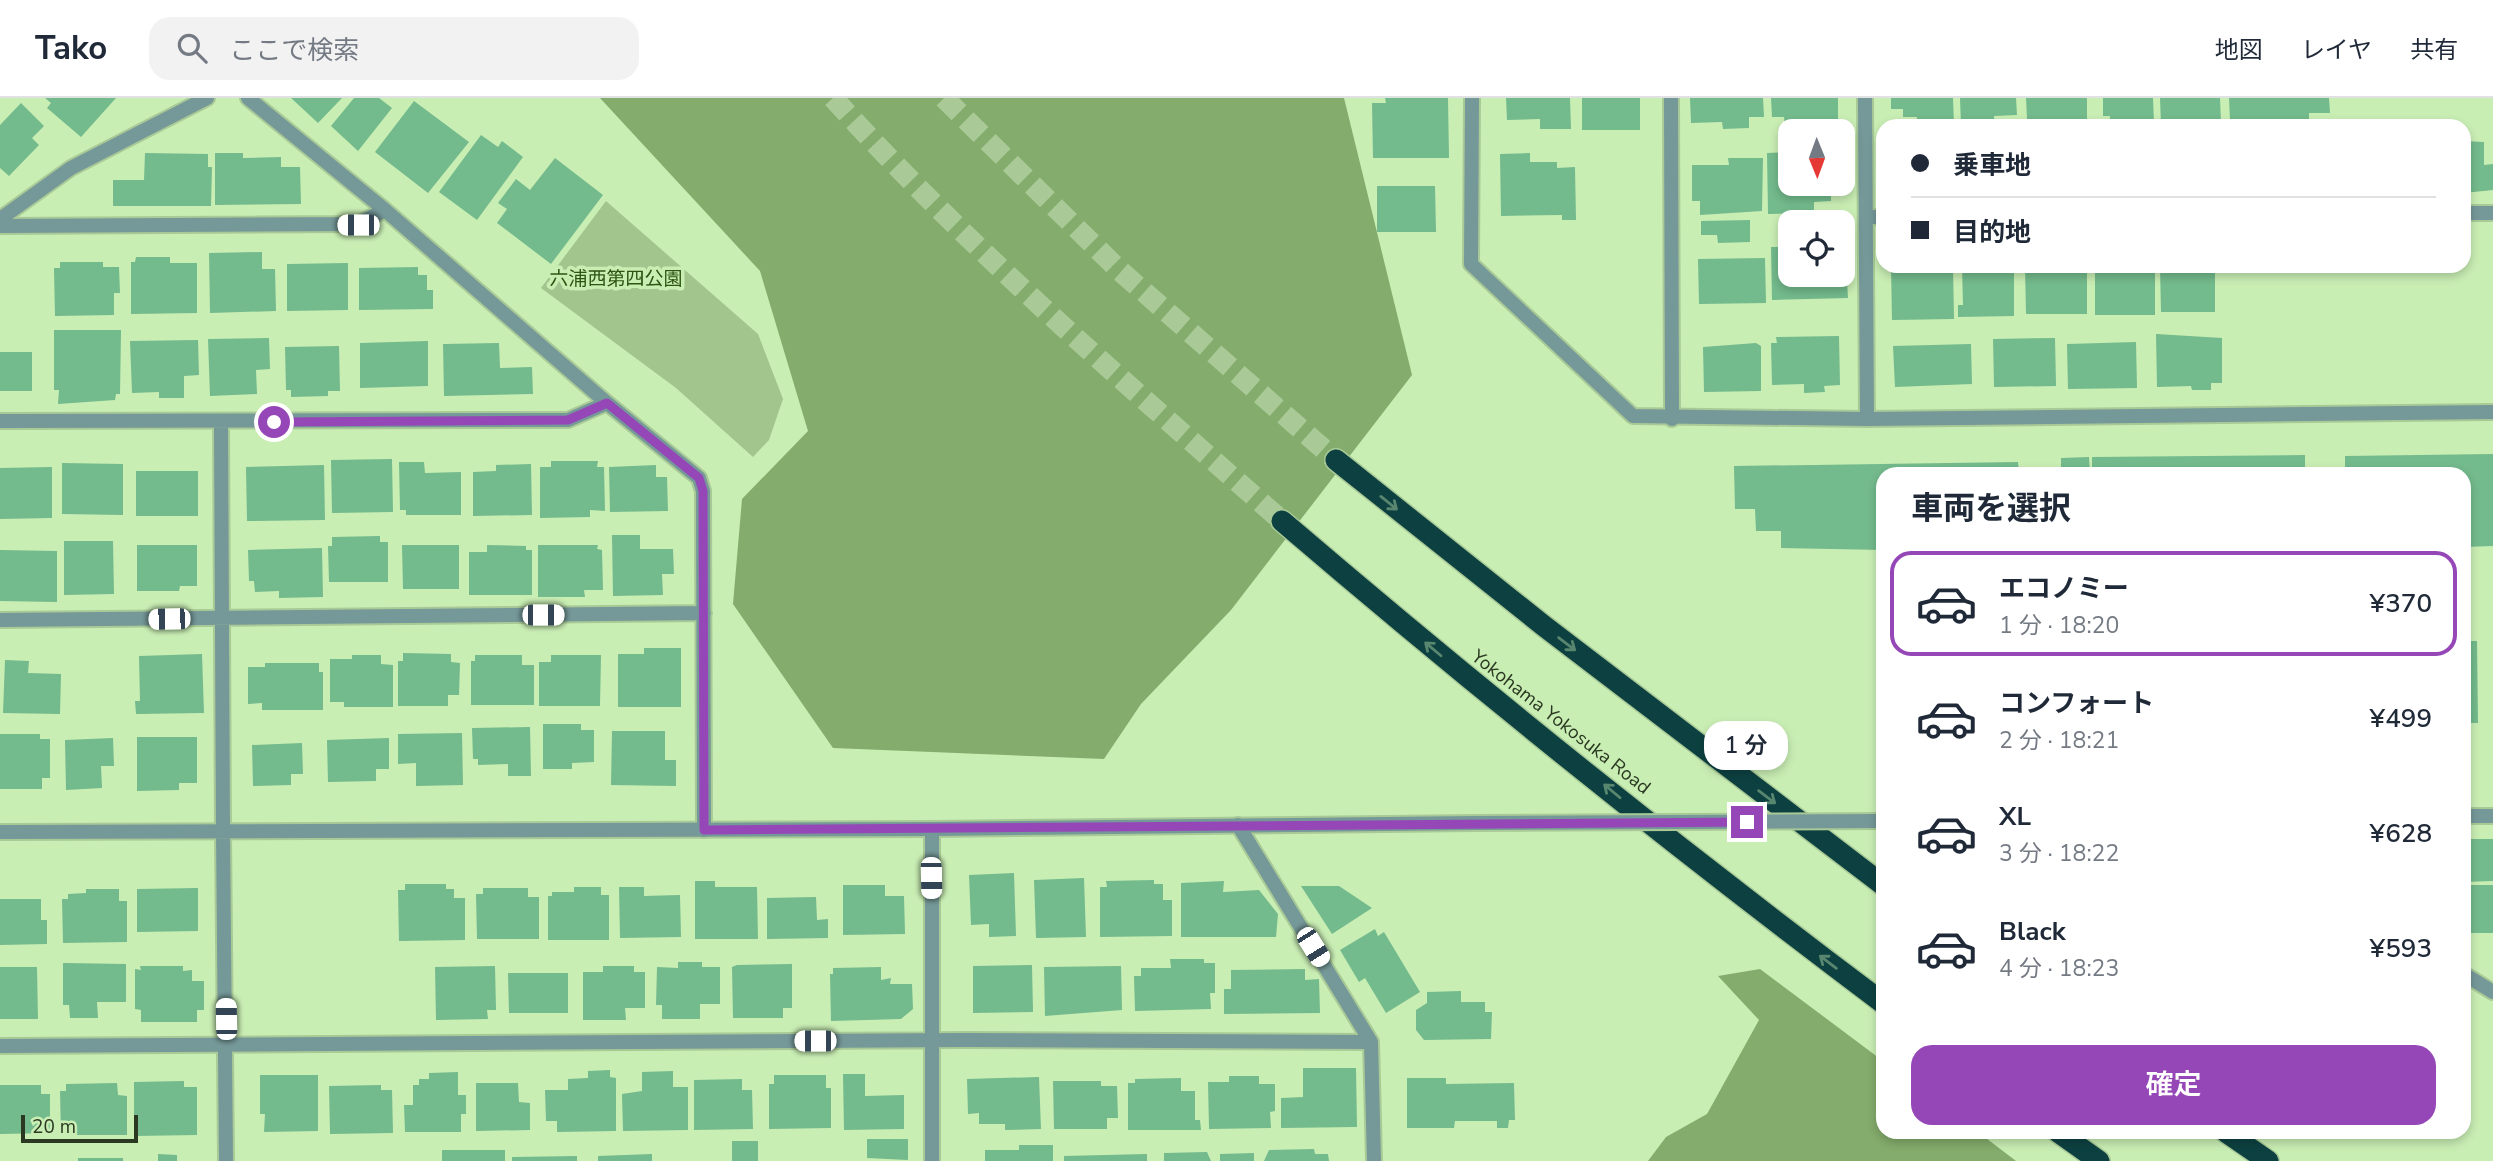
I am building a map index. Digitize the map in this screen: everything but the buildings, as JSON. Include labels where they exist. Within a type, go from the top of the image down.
[{"type":"highway","points":[[1336,460],[1544,626],[1876,880]]},
{"type":"highway","name":"Yokohama Yokosuka Road","points":[[1282,521],[1481,689],[1602,783],[1736,894],[1876,998]]},
{"type":"highway","points":[[2068,1139],[2099,1161]]},
{"type":"highway","points":[[2237,1139],[2268,1161]]},
{"type":"street","points":[[0,219],[71,168],[207,98]]},
{"type":"street","points":[[248,98],[385,210],[607,403],[699,478],[703,491],[704,830]]},
{"type":"street","points":[[1472,98],[1471,264],[1633,416],[1672,419],[1867,419],[2493,412]]},
{"type":"street","points":[[1671,98],[1672,419]]},
{"type":"street","points":[[1865,98],[1867,419]]},
{"type":"street","points":[[0,226],[358,225],[385,210]]},
{"type":"street","points":[[2471,213],[2493,213]]},
{"type":"street","points":[[1866,217],[1876,217]]},
{"type":"street","points":[[0,421],[221,423],[568,420],[607,403]]},
{"type":"street","points":[[221,423],[226,1161]]},
{"type":"street","points":[[0,620],[704,613]]},
{"type":"street","points":[[2471,817],[2493,816]]},
{"type":"street","points":[[0,832],[932,829],[1876,821]]},
{"type":"street","points":[[1238,825],[1371,1042],[1374,1161]]},
{"type":"street","points":[[932,829],[932,1161]]},
{"type":"street","points":[[2471,978],[2493,992]]},
{"type":"street","points":[[0,1046],[933,1041],[1371,1042]]},
{"type":"green space","points":[[600,98],[1344,98],[1412,375],[1231,610],[1141,704],[1104,759],[833,748],[733,604],[742,499],[808,431],[760,271]]},
{"type":"green space","name":"六浦西第四公園","points":[[606,201],[758,334],[783,399],[769,440],[753,457],[676,388],[541,288]]},
{"type":"green space","points":[[1760,969],[1876,1056],[1876,1139],[1987,1139],[2016,1161],[1648,1161],[1666,1137],[1707,1114],[1759,1020],[1718,976]]},
{"type":"tunnel","points":[[833,98],[886,155],[995,263],[1282,521]]},
{"type":"tunnel","points":[[944,98],[1119,270],[1336,460]]},
{"type":"route","points":[[274,422],[568,420],[607,403],[699,478],[703,491],[704,830],[1747,822]]}]
